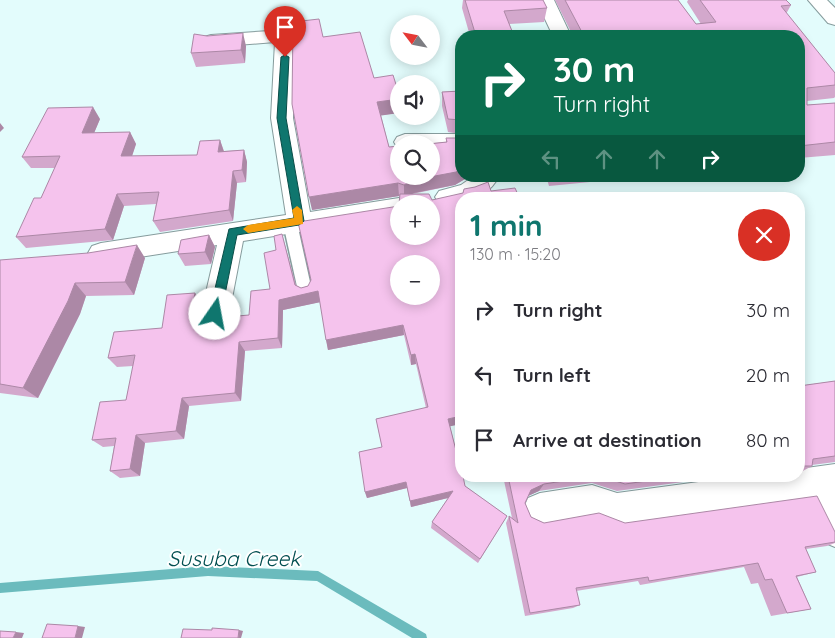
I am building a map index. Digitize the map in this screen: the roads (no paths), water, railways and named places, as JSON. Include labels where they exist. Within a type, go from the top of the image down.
[{"type":"main road","points":[[545,0],[559,30]]},
{"type":"main road","points":[[817,0],[835,19]]},
{"type":"main road","points":[[211,42],[285,36],[282,118],[295,222]]},
{"type":"main road","points":[[440,142],[455,142]]},
{"type":"main road","points":[[468,192],[481,186],[484,182]]},
{"type":"main road","points":[[440,198],[455,195]]},
{"type":"main road","points":[[79,256],[390,208]]},
{"type":"main road","points":[[215,314],[232,232]]},
{"type":"main road","points":[[540,510],[592,501],[617,510],[823,482],[835,530]]},
{"type":"lane","points":[[295,222],[305,291]]},
{"type":"waterway","name":"Susuba Creek","points":[[0,588],[208,571],[318,576],[422,638]]}]
